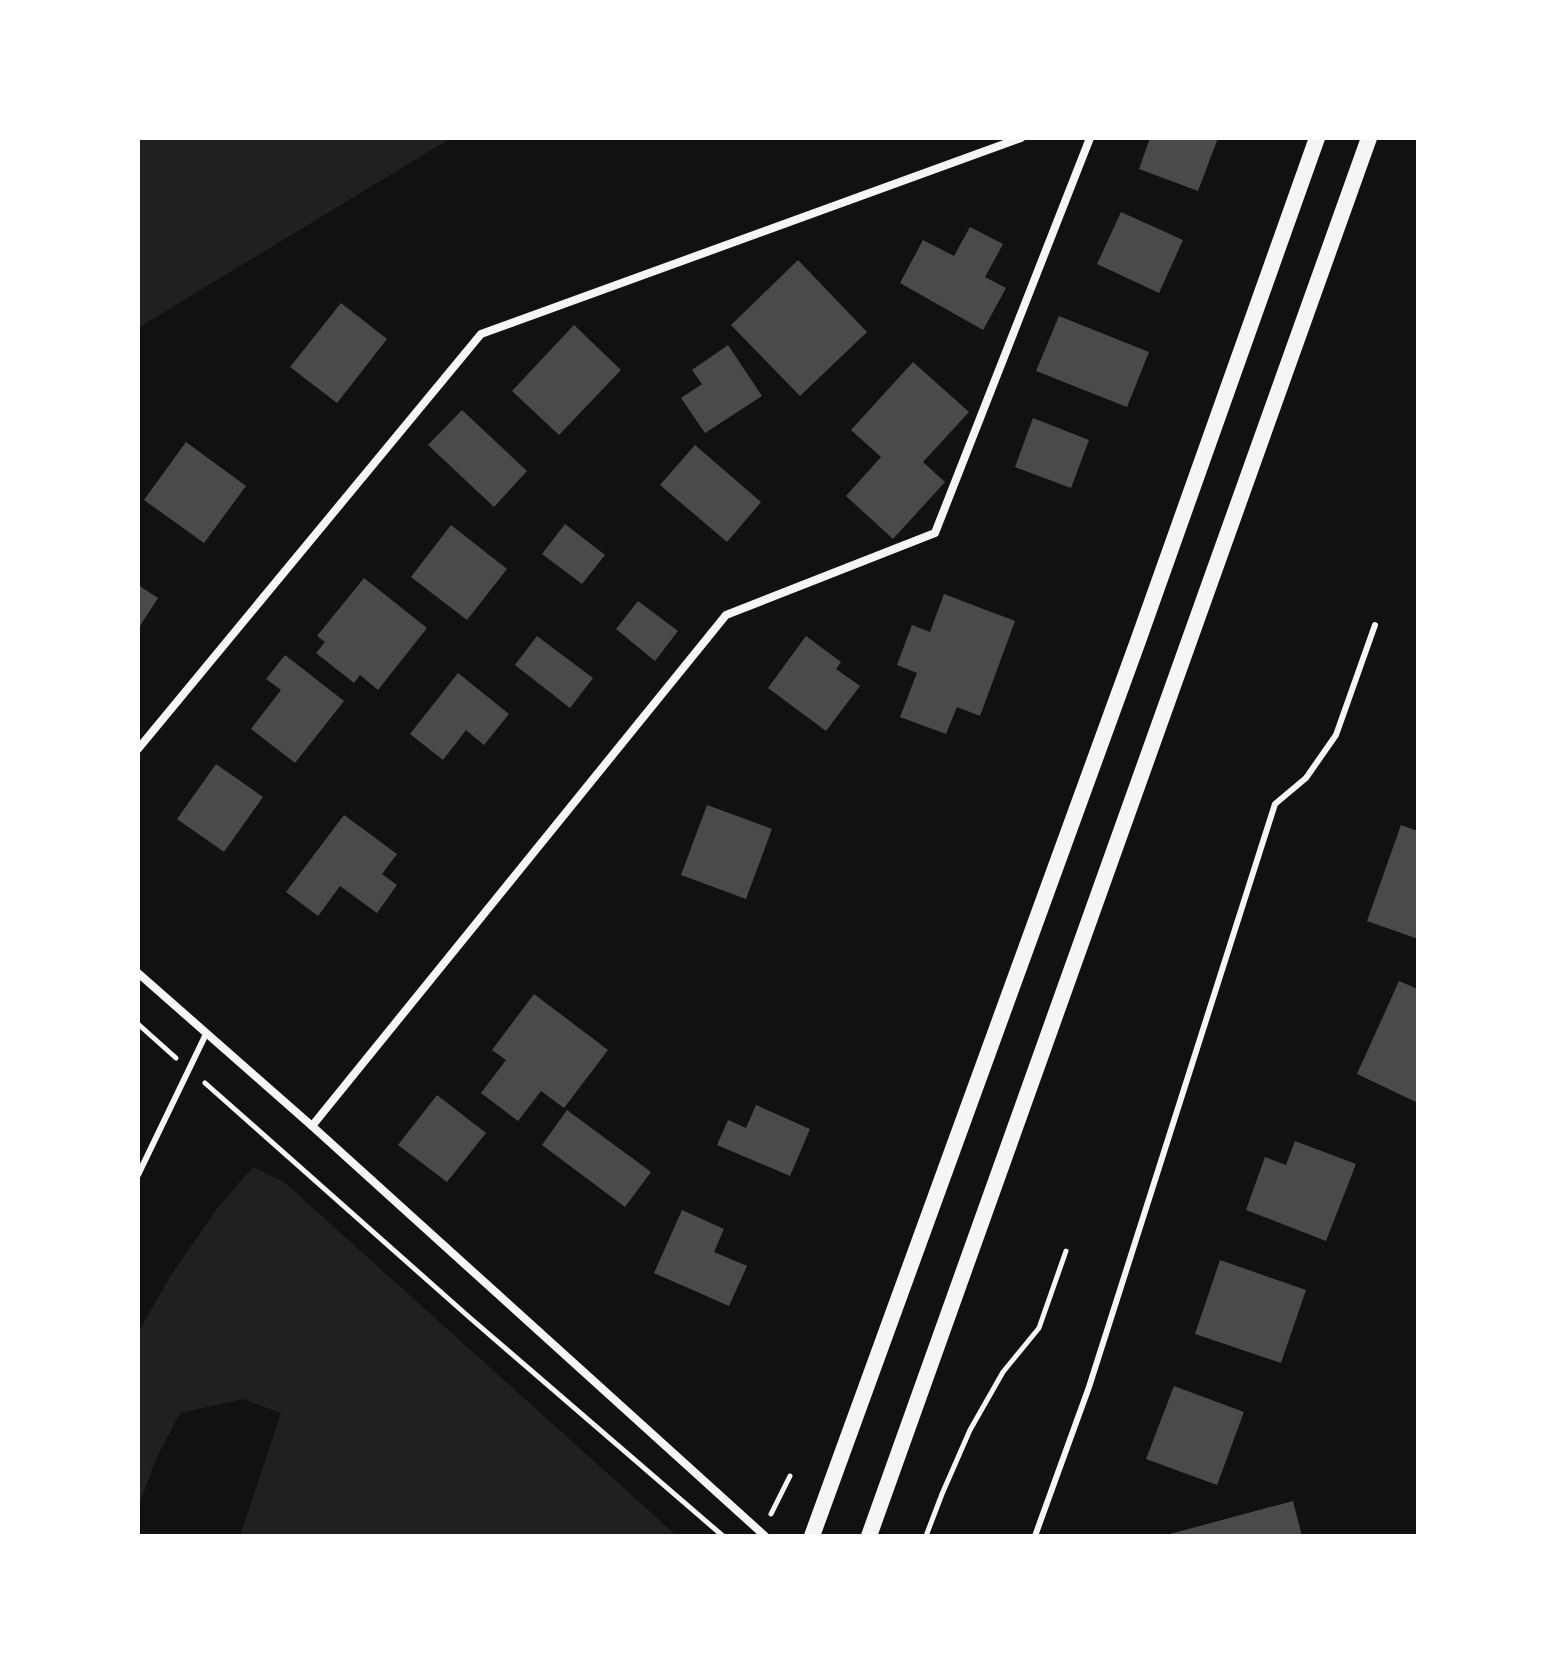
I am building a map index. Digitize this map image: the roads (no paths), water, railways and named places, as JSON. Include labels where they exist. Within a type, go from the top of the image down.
[{"type":"main road","points":[[812,1536],[1128,670],[1317,138]]},
{"type":"main road","points":[[869,1536],[1369,138]]},
{"type":"street","points":[[138,749],[481,334],[1021,138]]},
{"type":"street","points":[[312,1126],[726,615],[935,533],[1090,138]]},
{"type":"street","points":[[138,973],[763,1534]]},
{"type":"lane","points":[[1035,1536],[1089,1387],[1275,804],[1306,778],[1336,735],[1375,625]]},
{"type":"lane","points":[[138,1175],[206,1034]]}]
